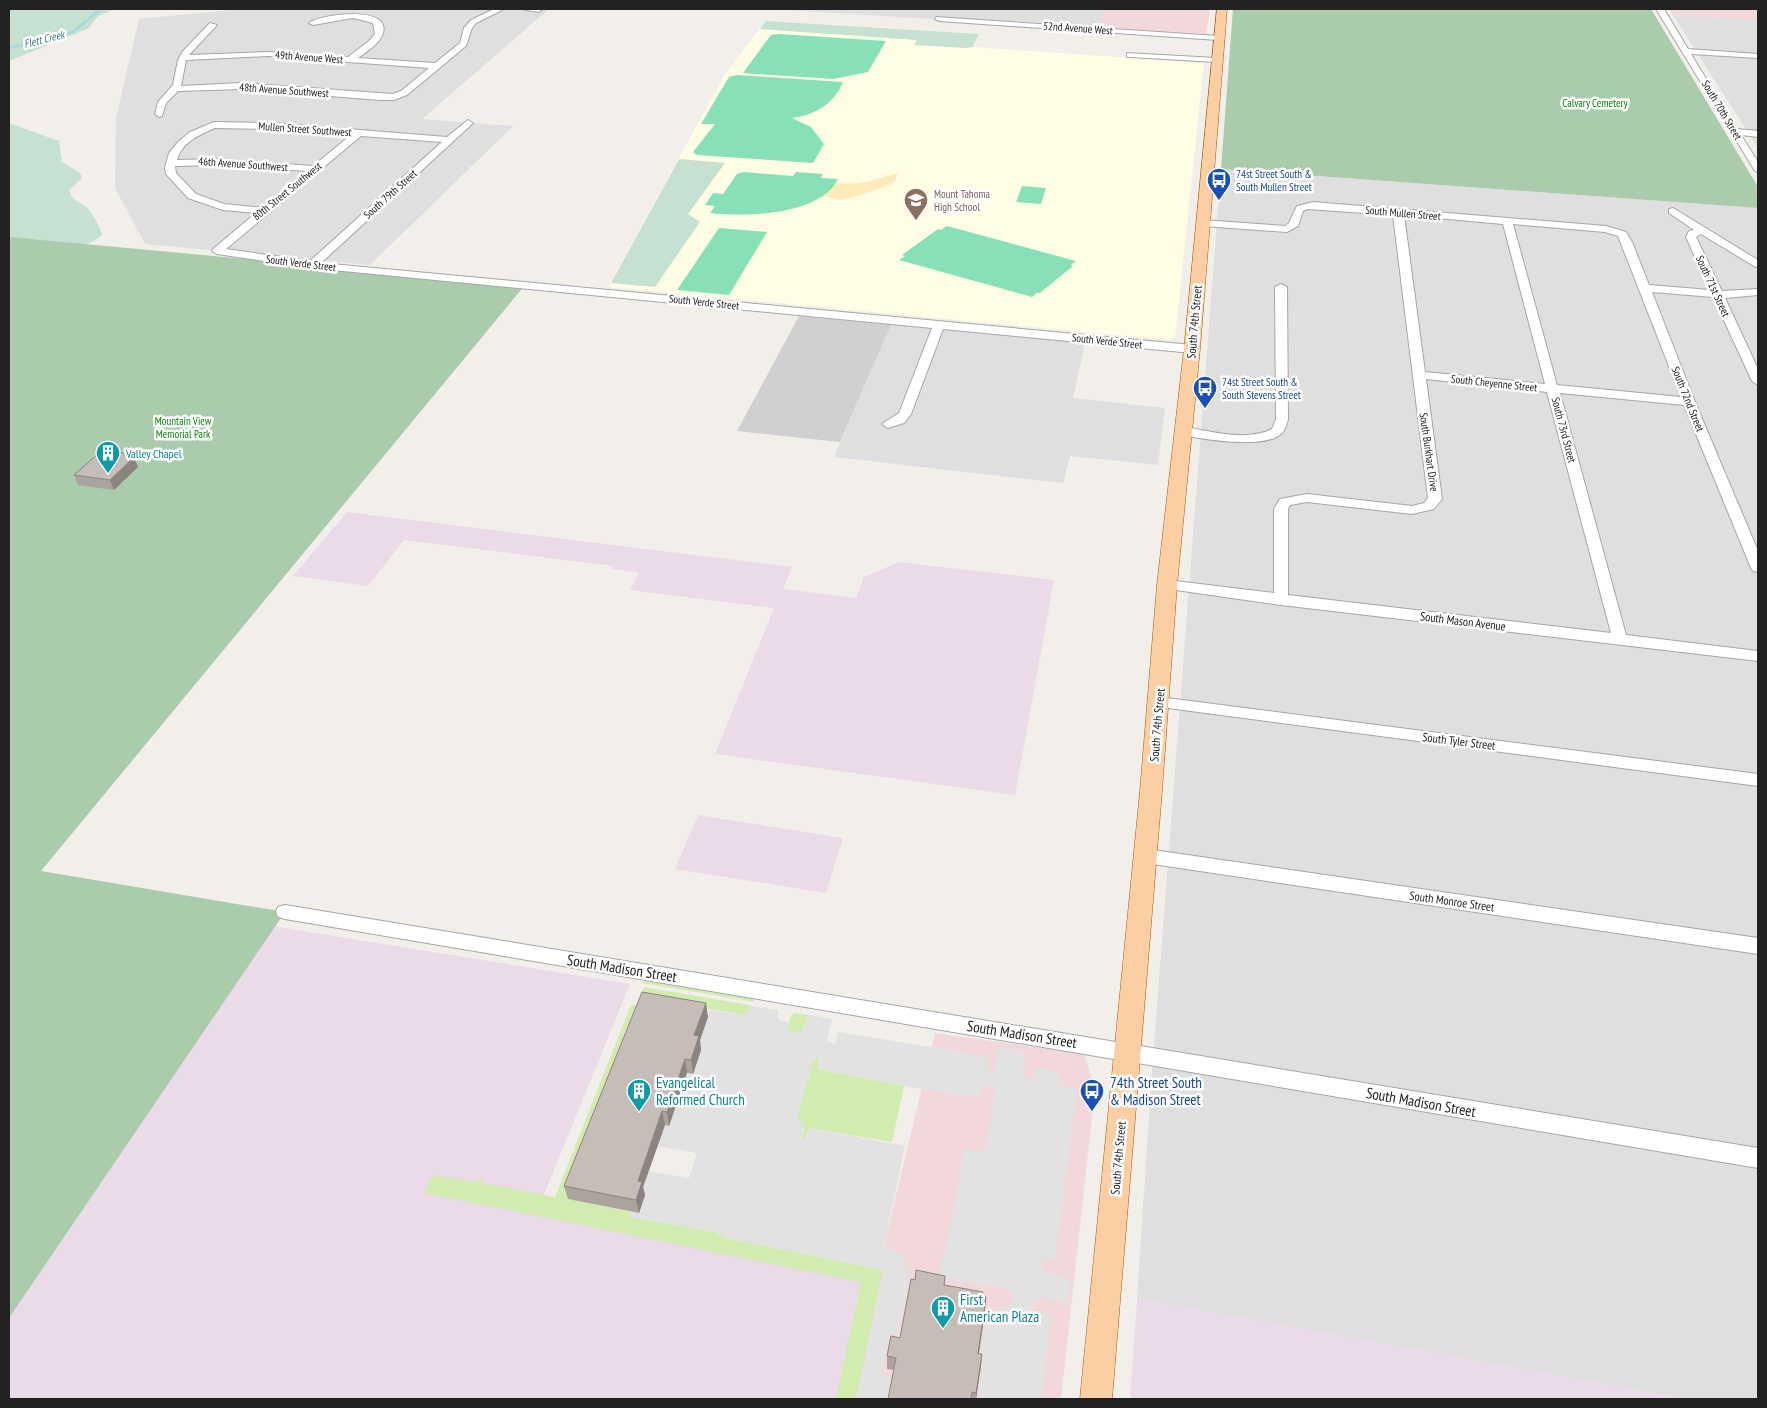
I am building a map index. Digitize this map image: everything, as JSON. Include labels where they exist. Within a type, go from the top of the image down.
[{"type":"main road","name":"South 74th Street","points":[[1096,1399],[1146,856],[1168,585],[1192,349],[1222,9]]},
{"type":"street","points":[[436,66],[463,44],[472,23],[500,9]]},
{"type":"street","points":[[526,9],[538,10]]},
{"type":"street","name":"South 70th Street","points":[[1660,9],[1758,169]]},
{"type":"street","points":[[313,23],[356,16],[368,18],[376,22],[379,29],[376,39],[350,60]]},
{"type":"street","name":"52nd Avenue West","points":[[939,19],[1218,38]]},
{"type":"street","points":[[159,114],[161,103],[175,89],[180,63],[183,58],[190,47],[213,25]]},
{"type":"street","points":[[1686,51],[1758,56]]},
{"type":"street","name":"49th Avenue West","points":[[183,58],[268,54],[436,66]]},
{"type":"street","points":[[1130,55],[1217,55]]},
{"type":"street","name":"48th Avenue Southwest","points":[[175,89],[241,86],[380,97],[394,96],[404,93],[436,66]]},
{"type":"street","name":"South 79th Street","points":[[312,265],[468,123]]},
{"type":"street","name":"Mullen Street Southwest","points":[[172,163],[174,153],[181,144],[203,128],[211,126],[266,126],[450,140]]},
{"type":"street","points":[[1734,132],[1758,134]]},
{"type":"street","name":"80th Street Southwest","points":[[217,251],[359,133]]},
{"type":"street","name":"46th Avenue Southwest","points":[[172,163],[216,162],[314,169]]},
{"type":"street","points":[[172,163],[171,174],[192,196],[223,207],[263,211]]},
{"type":"street","name":"South Mullen Street","points":[[1202,223],[1287,229],[1294,224],[1299,208],[1313,205],[1606,229],[1617,232]]},
{"type":"street","points":[[1673,211],[1758,264]]},
{"type":"street","name":"South Burkhart Drive","points":[[1281,600],[1281,509],[1285,502],[1307,498],[1412,510],[1429,506],[1435,499],[1398,212]]},
{"type":"street","name":"South 73rd Street","points":[[1507,221],[1620,640]]},
{"type":"street","name":"South 71st Street","points":[[1703,231],[1693,233],[1691,237],[1716,294],[1754,365],[1758,381]]},
{"type":"street","name":"South 72nd Street","points":[[1617,232],[1622,234],[1627,242],[1689,402],[1754,548],[1758,568]]},
{"type":"street","name":"South Verde Street","points":[[217,251],[312,265],[1192,349]]},
{"type":"street","points":[[1184,431],[1246,438],[1271,435],[1277,431],[1282,419],[1282,287]]},
{"type":"street","points":[[1644,288],[1737,295],[1758,292]]},
{"type":"street","points":[[888,424],[899,420],[906,414],[939,325]]},
{"type":"street","name":"South Cheyenne Street","points":[[1418,376],[1689,402]]},
{"type":"street","name":"South Mason Avenue","points":[[1168,585],[1758,656]]},
{"type":"street","name":"South Tyler Street","points":[[1159,702],[1758,780]]},
{"type":"street","name":"South Monroe Street","points":[[1146,856],[1758,946]]},
{"type":"street","name":"South Madison Street","points":[[285,912],[1758,1158]]},
{"type":"shaded area","points":[[240,9],[549,9],[422,119],[513,126],[370,265],[145,244],[115,188],[116,118],[139,19]]},
{"type":"shaded area","points":[[771,9],[1105,9],[1099,27],[1013,21],[1011,24]]},
{"type":"shaded area","points":[[1105,9],[1210,9],[1206,34],[1099,27]]},
{"type":"shaded area","points":[[1669,9],[1758,9],[1758,20],[1673,15]]},
{"type":"shaded area","points":[[1673,15],[1758,20],[1758,148]]},
{"type":"shaded area","name":"Mount Tahoma High School","points":[[766,21],[979,34],[974,47],[1204,63],[1175,337],[1169,340],[608,287],[725,74]]},
{"type":"shaded area","points":[[1221,169],[1758,208],[1758,1399],[1684,1399],[1137,1299],[1152,1071]]},
{"type":"shaded area","points":[[799,316],[891,325],[840,442],[737,431]]},
{"type":"shaded area","points":[[891,325],[1085,343],[1073,398],[1165,408],[1158,465],[1070,456],[1063,483],[834,457]]},
{"type":"shaded area","points":[[347,512],[792,567],[783,589],[856,598],[864,577],[899,562],[1054,580],[1015,795],[715,754],[774,608],[630,590],[639,573],[612,569],[614,566],[404,540],[368,586],[293,576]]},
{"type":"shaded area","points":[[698,815],[843,838],[826,893],[675,869]]},
{"type":"shaded area","points":[[260,924],[630,984],[536,1214],[877,1275],[844,1399],[9,1399],[9,1305]]},
{"type":"shaded area","points":[[751,1006],[778,1010],[780,1020],[788,1022],[786,1031],[802,1033],[808,1015],[832,1019],[828,1042],[835,1044],[838,1032],[986,1056],[985,1066],[987,1071],[990,1072],[995,1071],[999,1047],[1025,1052],[1022,1074],[1025,1077],[1032,1079],[1035,1077],[1036,1067],[1058,1072],[1059,1085],[1077,1089],[1055,1260],[1043,1258],[1041,1265],[1046,1272],[1070,1279],[1067,1303],[1042,1298],[1034,1302],[1032,1312],[1051,1315],[1041,1399],[978,1399],[983,1369],[979,1368],[987,1313],[1001,1310],[1012,1303],[1014,1298],[1007,1288],[939,1278],[942,1259],[945,1257],[965,1148],[985,1151],[995,1087],[982,1085],[979,1098],[904,1086],[817,1069],[819,1059],[817,1056],[814,1058],[797,1120],[804,1122],[801,1140],[805,1139],[809,1128],[905,1146],[884,1245],[891,1250],[902,1252],[906,1266],[908,1287],[898,1335],[890,1334],[881,1375],[893,1377],[888,1399],[856,1399],[883,1270],[726,1238],[715,1232],[630,1217],[631,1212],[639,1213],[645,1195],[640,1194],[648,1171],[689,1178],[697,1153],[658,1146],[665,1125],[669,1125],[679,1099],[681,1093],[677,1092],[684,1073],[693,1074],[692,1048],[703,1031],[710,1010],[745,1015]]},
{"type":"shaded area","points":[[935,1033],[1084,1054],[1095,1089],[1061,1399],[844,1399],[877,1275]]},
{"type":"shaded area","points":[[1137,1299],[1684,1399],[1130,1399]]},
{"type":"green space","points":[[9,9],[115,9],[98,16],[89,28],[9,61]]},
{"type":"green space","name":"Calvary Cemetery","points":[[1233,9],[1651,9],[1758,187],[1758,208],[1221,169]]},
{"type":"green space","points":[[766,21],[979,34],[973,47],[914,45],[917,40],[760,29]]},
{"type":"green space","points":[[771,35],[886,41],[868,72],[833,79],[743,73]]},
{"type":"green space","points":[[737,75],[843,82],[839,90],[823,107],[808,114],[792,118],[811,127],[824,144],[813,163],[697,155],[693,152],[715,124],[701,124],[729,77]]},
{"type":"green space","points":[[9,123],[59,141],[62,162],[80,173],[82,178],[69,190],[74,199],[91,213],[102,235],[92,242],[69,248],[57,248],[9,239]]},
{"type":"green space","points":[[679,159],[725,163],[688,214],[700,222],[655,287],[611,283]]},
{"type":"green space","points":[[744,172],[793,176],[796,172],[823,174],[821,178],[838,179],[829,191],[799,207],[761,214],[710,213],[715,206],[705,205],[713,193],[723,194],[737,174]]},
{"type":"green space","points":[[1022,186],[1046,188],[1041,204],[1016,202]]},
{"type":"green space","points":[[947,226],[1076,261],[1071,265],[1073,266],[1040,293],[1032,297],[899,260],[905,256],[902,255],[938,229],[941,230]]},
{"type":"green space","points":[[719,228],[767,232],[729,295],[677,290]]},
{"type":"green space","name":"Mountain View Memorial Park","points":[[9,237],[525,285],[41,871],[285,912],[9,1318]]},
{"type":"green space","points":[[646,981],[752,999],[755,1002],[642,983]]},
{"type":"green space","points":[[644,987],[751,1006],[745,1015],[640,997]]},
{"type":"green space","points":[[631,1005],[645,1006],[568,1199],[631,1212],[630,1217],[715,1232],[726,1238],[883,1270],[856,1399],[836,1399],[861,1282],[424,1193],[433,1175],[474,1182],[475,1179],[483,1180],[482,1183],[555,1197]]},
{"type":"green space","points":[[793,1013],[808,1015],[802,1033],[786,1031]]},
{"type":"green space","points":[[817,1056],[819,1059],[817,1069],[904,1086],[892,1142],[809,1128],[805,1139],[801,1140],[804,1128],[796,1120],[812,1062]]},
{"type":"sand","points":[[898,173],[892,184],[861,195],[840,200],[824,196],[836,183],[861,183]]},
{"type":"building","points":[[100,452],[119,452],[134,457],[110,480],[74,475]]},
{"type":"building","name":"Evangelical Reformed Church","points":[[642,992],[706,1003],[694,1035],[699,1036],[691,1060],[685,1059],[667,1112],[662,1111],[638,1181],[642,1182],[636,1200],[564,1186]]},
{"type":"building","name":"First American Plaza","points":[[916,1270],[945,1276],[944,1285],[983,1292],[982,1296],[986,1297],[978,1354],[982,1354],[976,1393],[972,1392],[971,1399],[888,1399],[896,1358],[887,1356],[891,1336],[900,1338],[911,1279],[915,1280]]},
{"type":"waterway","name":"Flett Creek","points":[[9,48],[50,39],[74,31],[101,9]]},
{"type":"place","name":"74st Street South & South Mullen Street","points":[[1219,201]]},
{"type":"place","name":"Mount Tahoma High School","points":[[916,221]]},
{"type":"place","name":"74st Street South & South Stevens Street","points":[[1205,409]]},
{"type":"place","name":"Valley Chapel","points":[[108,474]]},
{"type":"place","name":"Evangelical Reformed Church","points":[[639,1112]]},
{"type":"place","name":"74th Street South & Madison Street","points":[[1092,1112]]},
{"type":"place","name":"First American Plaza","points":[[943,1329]]}]
